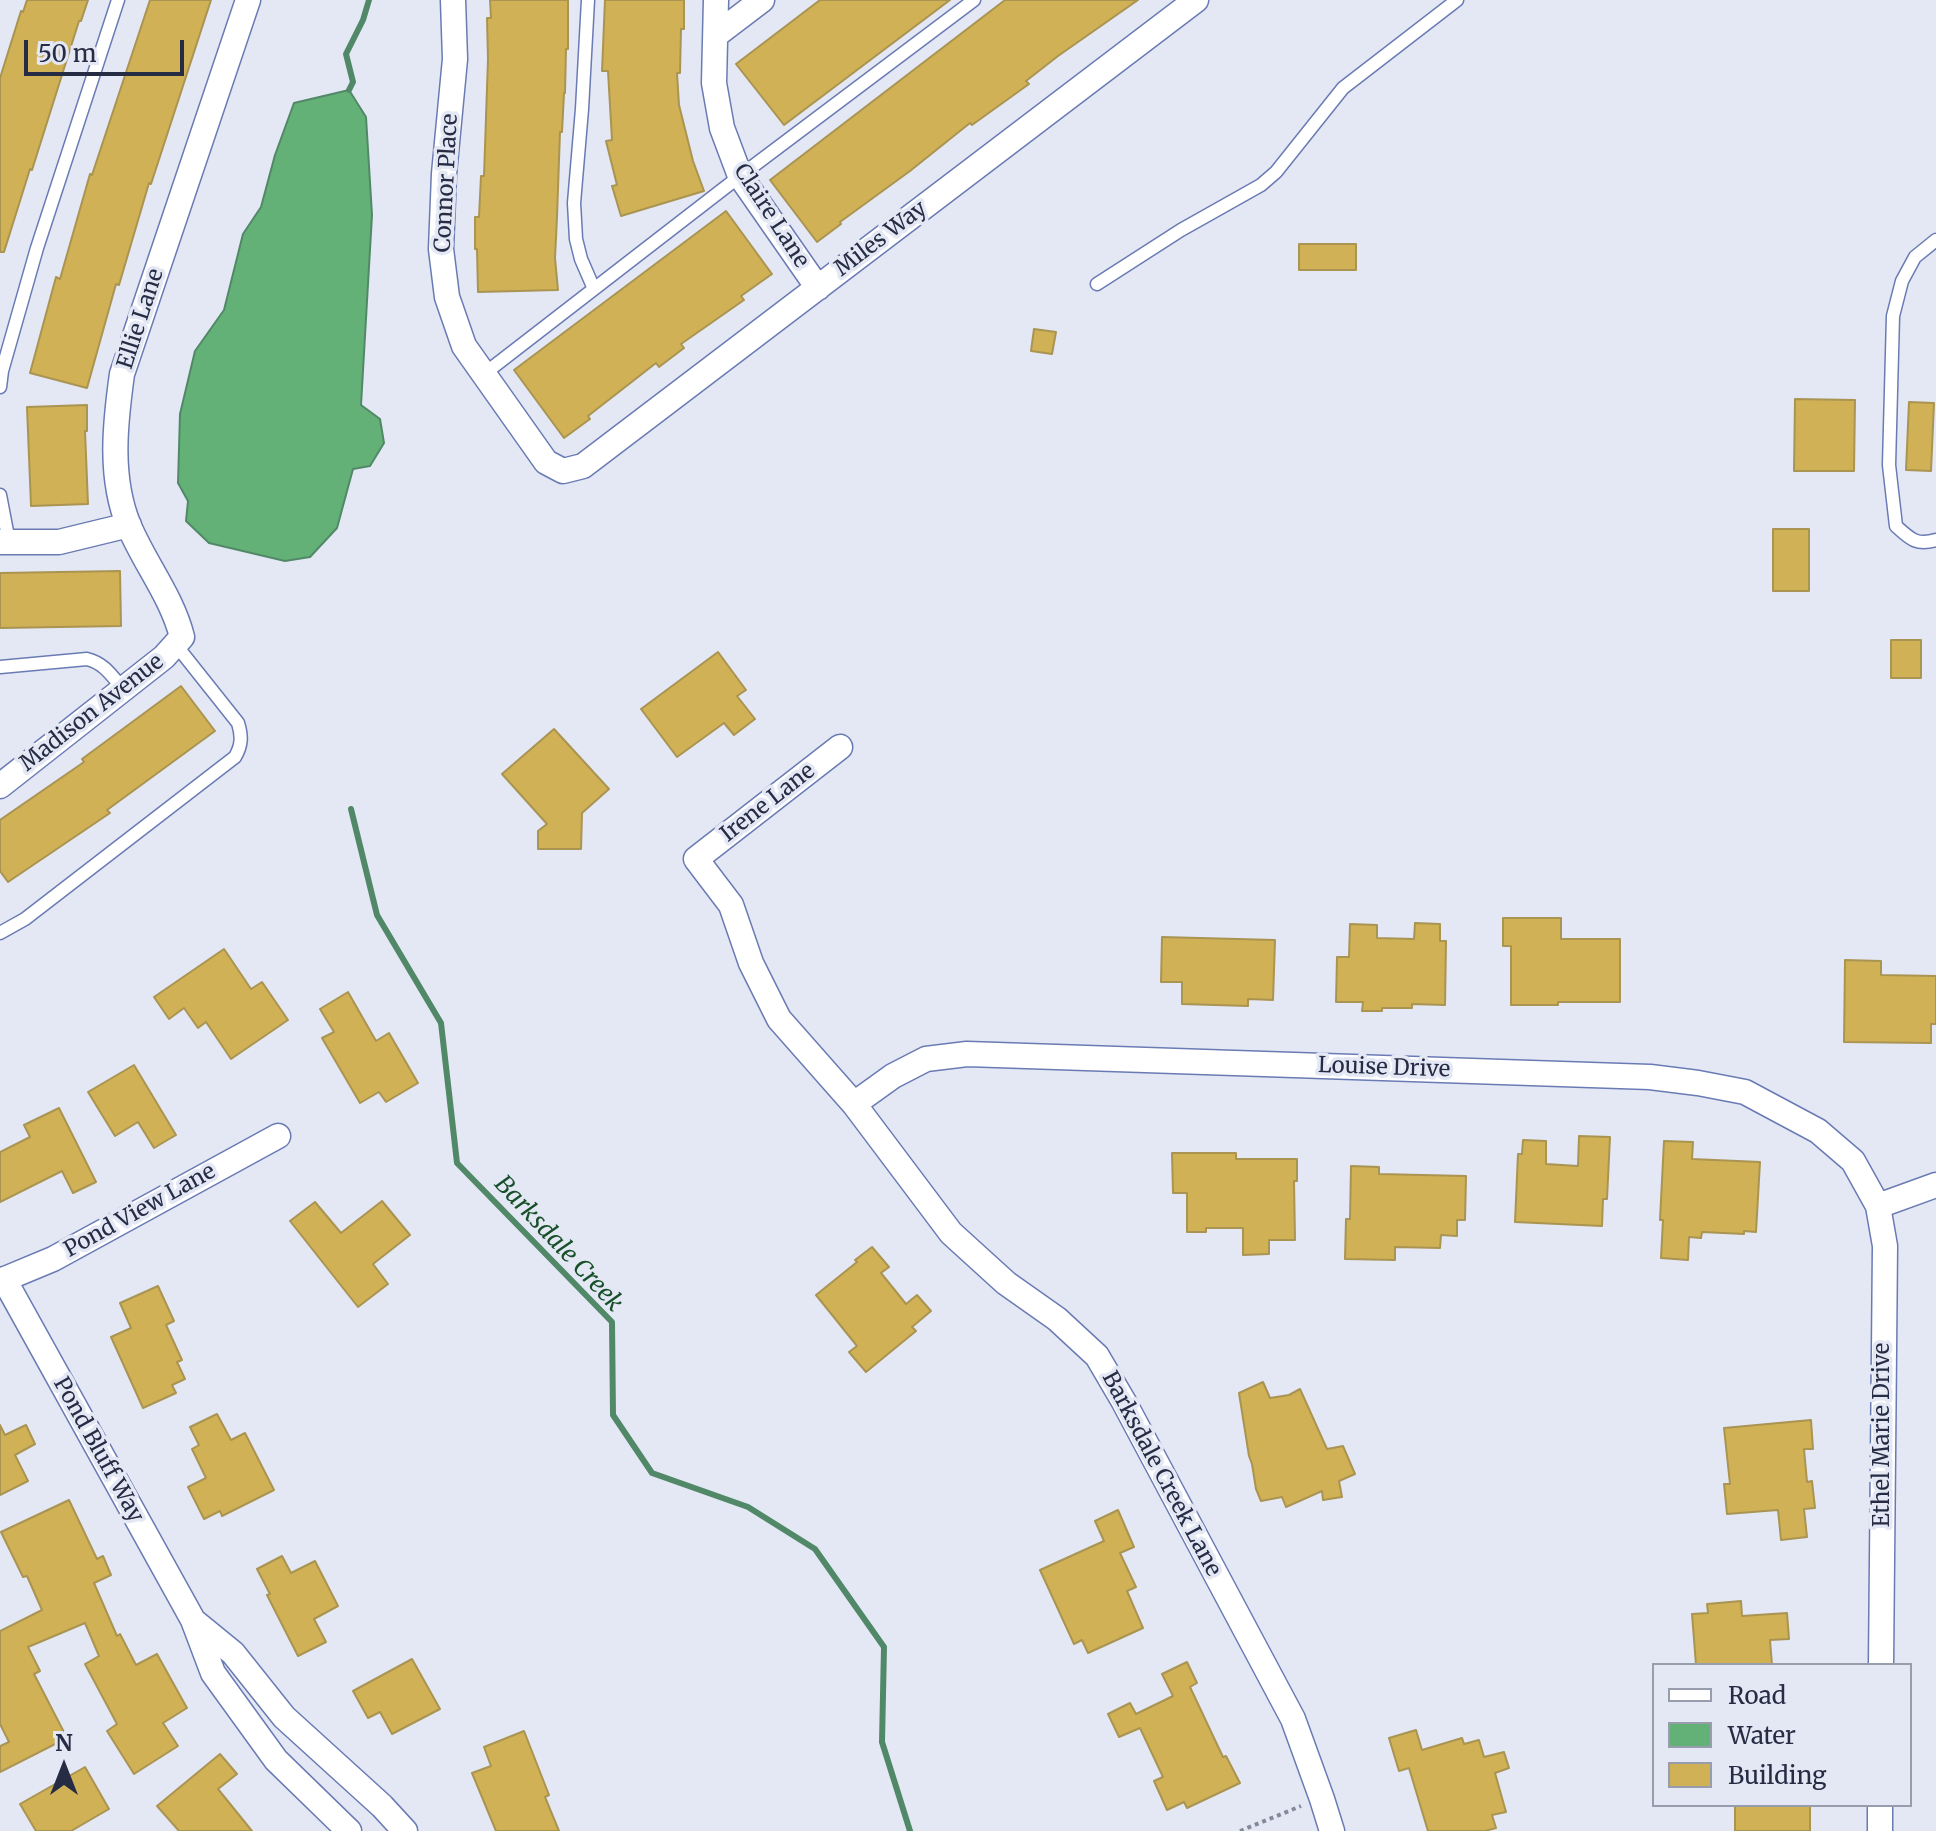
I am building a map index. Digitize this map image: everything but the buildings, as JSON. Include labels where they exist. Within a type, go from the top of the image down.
[{"type":"street","name":"Ellie Lane","points":[[179,641],[177,616],[129,525],[118,486],[115,428],[122,374],[248,0]]},
{"type":"street","name":"Connor Place","points":[[453,0],[455,59],[444,174],[441,249],[447,297],[464,346],[546,462],[563,471]]},
{"type":"street","name":"Claire Lane","points":[[716,0],[714,83],[722,128],[740,176],[818,288]]},
{"type":"street","points":[[716,35],[762,0]]},
{"type":"street","name":"Miles Way","points":[[563,471],[583,466],[1196,0]]},
{"type":"street","points":[[4,542],[59,542],[129,525]]},
{"type":"street","name":"Madison Avenue","points":[[0,786],[164,657],[179,641]]},
{"type":"street","name":"Irene Lane","points":[[696,859],[840,747]]},
{"type":"street","name":"Barksdale Creek Lane","points":[[696,859],[731,905],[751,963],[779,1019],[854,1104],[951,1233],[1006,1283],[1057,1319],[1097,1356],[1293,1719],[1332,1831]]},
{"type":"street","name":"Louise Drive","points":[[854,1104],[893,1076],[926,1059],[967,1054],[1650,1077],[1745,1092],[1780,1109],[1818,1131],[1853,1161],[1878,1206]]},
{"type":"street","name":"Pond View Lane","points":[[2,1280],[53,1259],[278,1136]]},
{"type":"street","points":[[1878,1206],[1936,1185]]},
{"type":"street","name":"Ethel Marie Drive","points":[[1878,1206],[1885,1246],[1881,1663]]},
{"type":"street","name":"Pond Bluff Way","points":[[2,1280],[193,1620],[213,1673],[276,1760],[349,1831]]},
{"type":"street","name":"Pond Bluff Way","points":[[193,1620],[233,1653],[284,1717],[382,1806],[405,1831]]},
{"type":"street","points":[[1880,1807],[1880,1831]]},
{"type":"lane","points":[[0,387],[37,248],[118,0]]},
{"type":"lane","points":[[588,0],[574,203],[579,249],[594,289]]},
{"type":"lane","points":[[484,374],[974,0]]},
{"type":"lane","points":[[1097,284],[1181,230],[1261,185],[1276,172],[1343,88],[1457,0]]},
{"type":"lane","points":[[1936,240],[1915,257],[1902,281],[1893,316],[1889,465],[1896,526],[1909,537],[1924,543],[1936,540]]},
{"type":"lane","points":[[0,495],[4,542]]},
{"type":"lane","points":[[0,933],[25,919],[235,757],[242,735],[238,723],[179,641]]},
{"type":"lane","points":[[0,667],[87,659],[105,667],[123,689]]},
{"type":"path","points":[[1240,1831],[1322,1799]]},
{"type":"water","points":[[349,90],[366,117],[372,215],[361,405],[380,419],[384,443],[370,466],[353,469],[337,528],[310,557],[285,561],[209,543],[186,521],[188,501],[178,483],[180,414],[195,351],[224,310],[243,234],[261,207],[294,103]]},
{"type":"waterway","name":"Barksdale Creek","points":[[349,90],[353,82],[346,54],[369,0]]},
{"type":"waterway","name":"Barksdale Creek","points":[[351,809],[377,915],[441,1023],[457,1163],[612,1322],[613,1415],[652,1473],[748,1507],[815,1549],[884,1647],[882,1742],[910,1831]]}]
